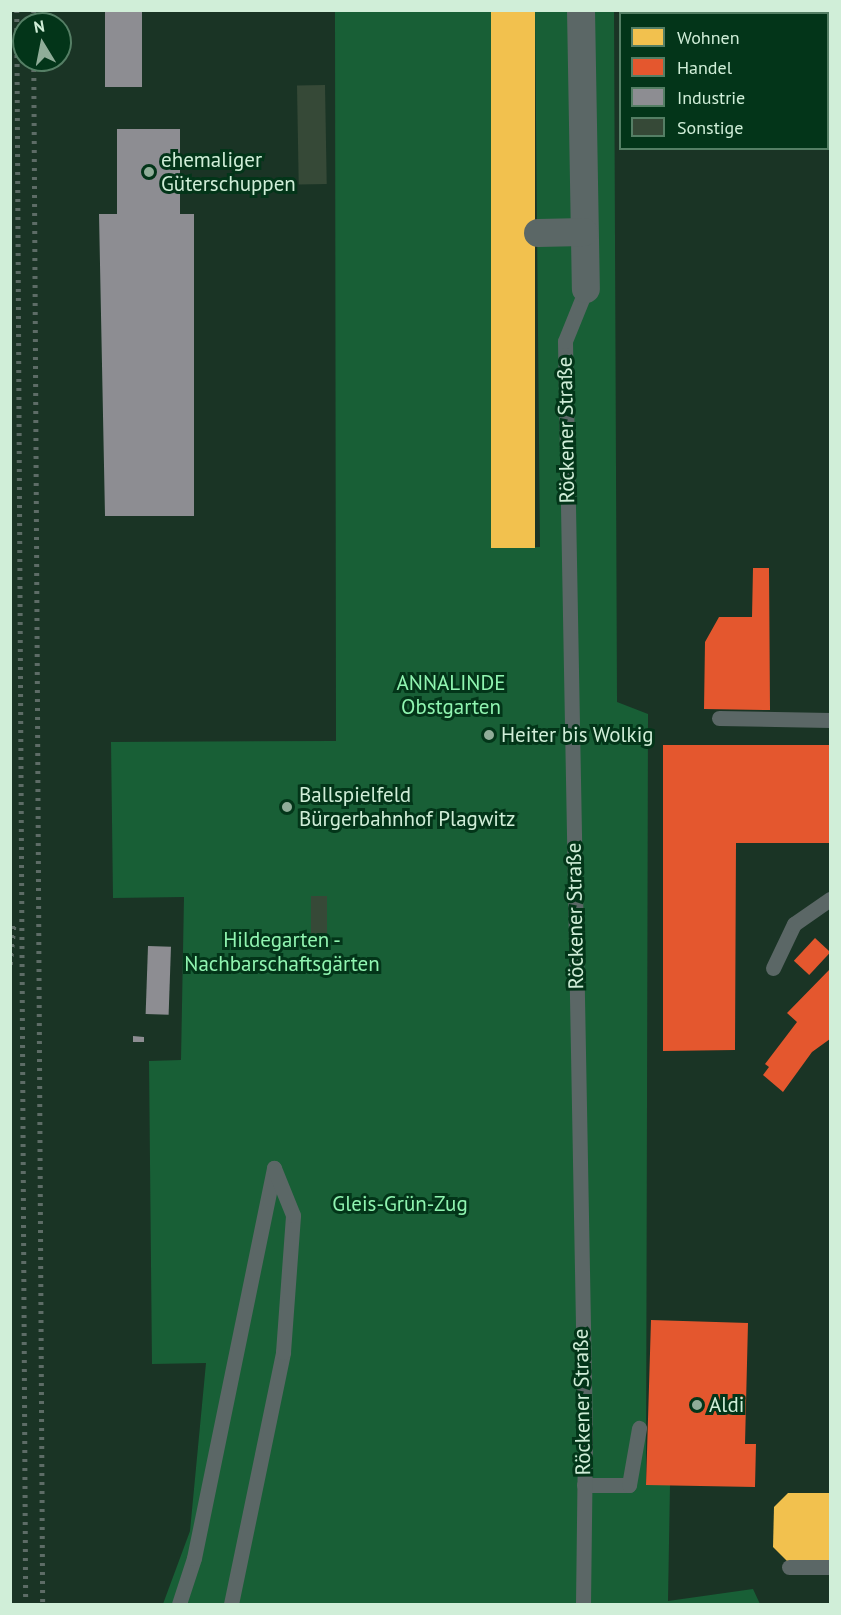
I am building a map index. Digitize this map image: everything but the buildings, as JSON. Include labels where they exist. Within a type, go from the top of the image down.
[{"type":"street","name":"Röckener Straße","points":[[581,10],[586,288]]},
{"type":"street","points":[[538,233],[584,232]]},
{"type":"lane","name":"Röckener Straße","points":[[583,1605],[584,1485],[565,341],[586,288]]},
{"type":"lane","points":[[719,718],[831,720]]},
{"type":"lane","points":[[773,968],[794,924],[831,899]]},
{"type":"lane","points":[[179,1605],[194,1558],[274,1168],[293,1215],[283,1352],[231,1605]]},
{"type":"lane","points":[[584,1485],[629,1485],[639,1428]]},
{"type":"lane","points":[[789,1568],[831,1567]]},
{"type":"green space","name":"Gleis-Grün-Zug","points":[[335,11],[491,11],[500,548],[540,547],[535,11],[614,11],[617,702],[648,714],[646,1484],[670,1485],[668,1601],[753,1589],[760,1604],[163,1604],[190,1531],[206,1363],[152,1364],[149,1061],[181,1060],[184,897],[113,898],[111,742],[336,741]]},
{"type":"railway","points":[[17,10],[26,1604]]},
{"type":"railway","points":[[34,72],[43,1604]]},
{"type":"railway","points":[[10,965],[14,921]]},
{"type":"place","name":"ehemaliger Güterschuppen","points":[[149,172]]},
{"type":"place","name":"Heiter bis Wolkig","points":[[489,735]]},
{"type":"place","name":"Ballspielfeld Bürgerbahnhof Plagwitz","points":[[287,807]]},
{"type":"place","name":"Aldi","points":[[697,1405]]},
{"type":"park label","name":"ANNALINDE Obstgarten","points":[[451,695]]},
{"type":"park label","name":"Hildegarten - Nachbarschaftsgärten","points":[[282,952]]}]
